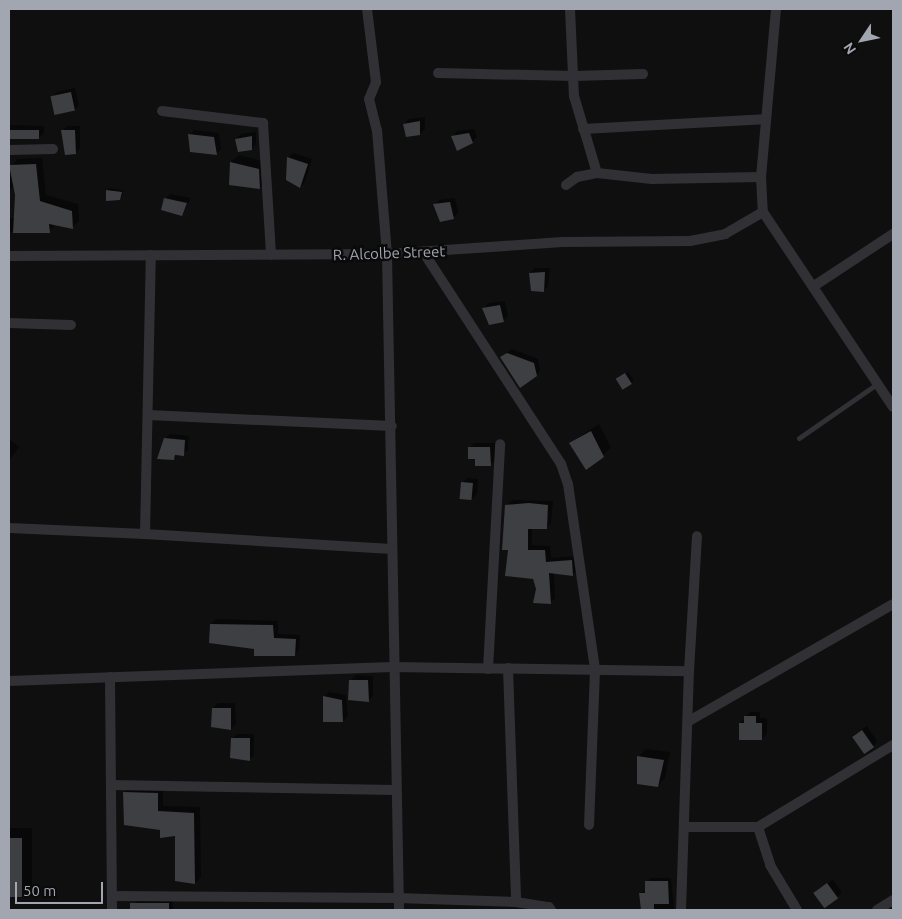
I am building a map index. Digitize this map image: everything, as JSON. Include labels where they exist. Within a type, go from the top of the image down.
[{"type":"street","points":[[367,9],[376,82],[369,99],[377,130],[387,254],[392,426],[392,667],[399,910]]},
{"type":"street","points":[[570,9],[574,96],[597,173]]},
{"type":"street","points":[[776,9],[762,177],[763,212],[893,407]]},
{"type":"street","points":[[438,72],[574,76],[643,74]]},
{"type":"street","points":[[162,110],[263,123],[271,255]]},
{"type":"street","points":[[583,129],[766,119]]},
{"type":"street","points":[[9,150],[53,149]]},
{"type":"street","points":[[566,185],[576,177],[597,173],[652,179],[762,177]]},
{"type":"street","name":"R. Alcolbe Street","points":[[9,256],[387,254],[424,253],[563,242],[690,241],[725,234],[763,212]]},
{"type":"street","points":[[814,286],[893,234]]},
{"type":"street","points":[[424,253],[564,472],[595,670],[589,825]]},
{"type":"street","points":[[145,534],[151,255]]},
{"type":"street","points":[[9,323],[71,325]]},
{"type":"street","points":[[148,415],[392,426]]},
{"type":"street","points":[[488,669],[500,444]]},
{"type":"street","points":[[9,528],[392,549]]},
{"type":"street","points":[[682,910],[689,671],[697,536]]},
{"type":"street","points":[[689,721],[893,604]]},
{"type":"street","points":[[9,681],[392,667],[689,671]]},
{"type":"street","points":[[508,668],[516,902]]},
{"type":"street","points":[[110,677],[112,910]]},
{"type":"street","points":[[684,827],[758,828],[893,745]]},
{"type":"street","points":[[111,785],[395,790]]},
{"type":"street","points":[[758,828],[770,865],[797,910]]},
{"type":"street","points":[[112,896],[398,898],[516,902],[548,907],[551,910]]},
{"type":"street","points":[[877,910],[893,900]]},
{"type":"lane","points":[[799,438],[878,383]]},
{"type":"building","points":[[71,92],[75,111],[54,115],[50,96]]},
{"type":"building","points":[[420,121],[420,135],[406,137],[403,124]]},
{"type":"building","points":[[9,130],[39,130],[39,139],[9,139]]},
{"type":"building","points":[[61,130],[75,130],[76,154],[65,155]]},
{"type":"building","points":[[469,133],[473,143],[457,151],[451,136]]},
{"type":"building","points":[[188,134],[214,137],[217,155],[190,152]]},
{"type":"building","points":[[252,136],[252,150],[238,152],[235,139]]},
{"type":"building","points":[[287,157],[308,164],[300,188],[286,180]]},
{"type":"building","points":[[230,162],[259,169],[260,189],[229,185]]},
{"type":"building","points":[[36,164],[40,201],[72,211],[73,229],[49,224],[50,233],[13,233],[15,195],[9,165]]},
{"type":"building","points":[[106,190],[122,192],[120,200],[106,201]]},
{"type":"building","points":[[164,198],[187,203],[182,216],[161,210]]},
{"type":"building","points":[[450,202],[454,219],[440,222],[433,204]]},
{"type":"building","points":[[545,272],[544,292],[531,291],[529,273]]},
{"type":"building","points":[[500,305],[504,322],[489,325],[482,308]]},
{"type":"building","points":[[507,353],[534,363],[537,376],[520,388],[500,357]]},
{"type":"building","points":[[625,373],[632,384],[623,390],[616,379]]},
{"type":"building","points":[[591,431],[604,457],[586,470],[569,443]]},
{"type":"building","points":[[164,438],[185,440],[184,456],[175,455],[174,460],[157,459]]},
{"type":"building","points":[[468,447],[490,447],[491,466],[475,466],[475,459],[468,459]]},
{"type":"building","points":[[461,482],[473,483],[471,500],[460,499]]},
{"type":"building","points":[[529,503],[548,505],[547,529],[528,529],[528,550],[545,550],[546,562],[572,560],[573,576],[549,573],[551,604],[533,603],[536,589],[533,579],[505,576],[508,550],[502,550],[505,505]]},
{"type":"building","points":[[210,624],[273,625],[274,638],[296,639],[295,656],[254,656],[254,649],[209,643]]},
{"type":"building","points":[[349,680],[368,680],[369,702],[348,700]]},
{"type":"building","points":[[323,696],[342,700],[343,722],[323,722]]},
{"type":"building","points":[[212,708],[231,708],[231,730],[211,727]]},
{"type":"building","points":[[744,716],[756,716],[756,723],[762,723],[762,740],[739,740],[739,723],[744,723]]},
{"type":"building","points":[[862,730],[874,747],[864,754],[852,737]]},
{"type":"building","points":[[231,738],[250,738],[250,761],[230,758]]},
{"type":"building","points":[[637,756],[664,760],[658,787],[637,784]]},
{"type":"building","points":[[123,792],[158,793],[158,811],[194,813],[195,884],[175,881],[175,836],[160,838],[160,830],[124,825]]},
{"type":"building","points":[[9,838],[22,838],[22,897],[9,897]]},
{"type":"building","points":[[645,881],[668,881],[669,904],[654,904],[654,909],[641,910],[639,893],[645,893]]},
{"type":"building","points":[[827,883],[838,898],[824,908],[813,893]]},
{"type":"building","points":[[130,903],[169,903],[169,910],[130,910]]}]
